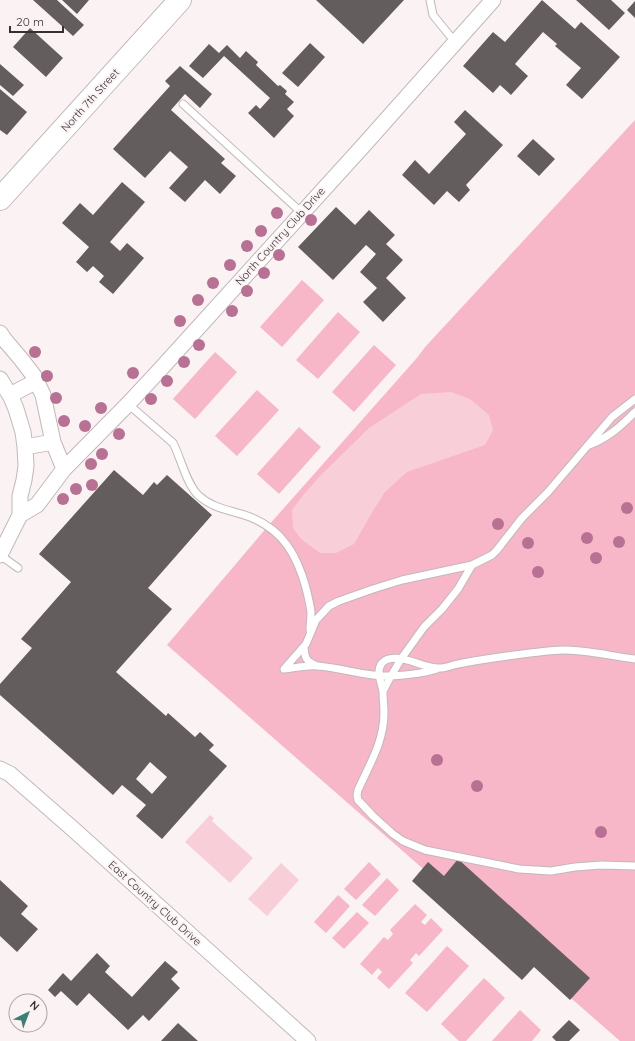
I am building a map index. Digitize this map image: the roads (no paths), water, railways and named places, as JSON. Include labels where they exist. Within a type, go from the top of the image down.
[{"type":"main road","name":"North 7th Street","points":[[0,199],[180,0]]},
{"type":"street","name":"North Country Club Drive","points":[[20,515],[38,505],[64,469],[128,404],[493,0]]},
{"type":"street","points":[[1,336],[21,358],[37,381],[43,395],[54,442],[64,469]]},
{"type":"street","points":[[0,379],[10,395],[18,413],[23,432],[26,466],[20,496],[20,515],[0,555]]},
{"type":"street","points":[[10,395],[37,381]]},
{"type":"street","points":[[25,447],[54,442]]},
{"type":"street","name":"East Country Club Drive","points":[[0,768],[10,774],[73,829],[308,1041]]},
{"type":"lane","points":[[430,0],[433,15],[455,42]]},
{"type":"lane","points":[[182,104],[302,213]]},
{"type":"lane","points":[[635,399],[612,417],[548,492],[522,518],[492,555],[472,565],[402,580],[339,601],[329,606],[316,620],[304,647],[284,669],[317,666],[379,676],[408,675],[456,664],[562,650],[586,651],[635,659]]},
{"type":"lane","points":[[128,404],[173,443],[187,477],[199,496],[209,504],[242,514],[262,523],[278,534],[286,543],[302,573],[311,610],[310,634]]},
{"type":"lane","points":[[586,446],[598,442],[615,431],[635,412]]},
{"type":"lane","points":[[0,555],[18,568]]},
{"type":"lane","points":[[382,691],[401,659],[424,628],[450,600],[472,565]]},
{"type":"lane","points":[[304,647],[305,656],[310,662],[317,666]]},
{"type":"lane","points":[[439,668],[392,658],[382,663],[379,676],[382,691],[384,720],[374,757],[357,795],[358,800],[373,816],[403,841],[425,850],[519,870],[551,871],[601,865],[635,866]]}]
